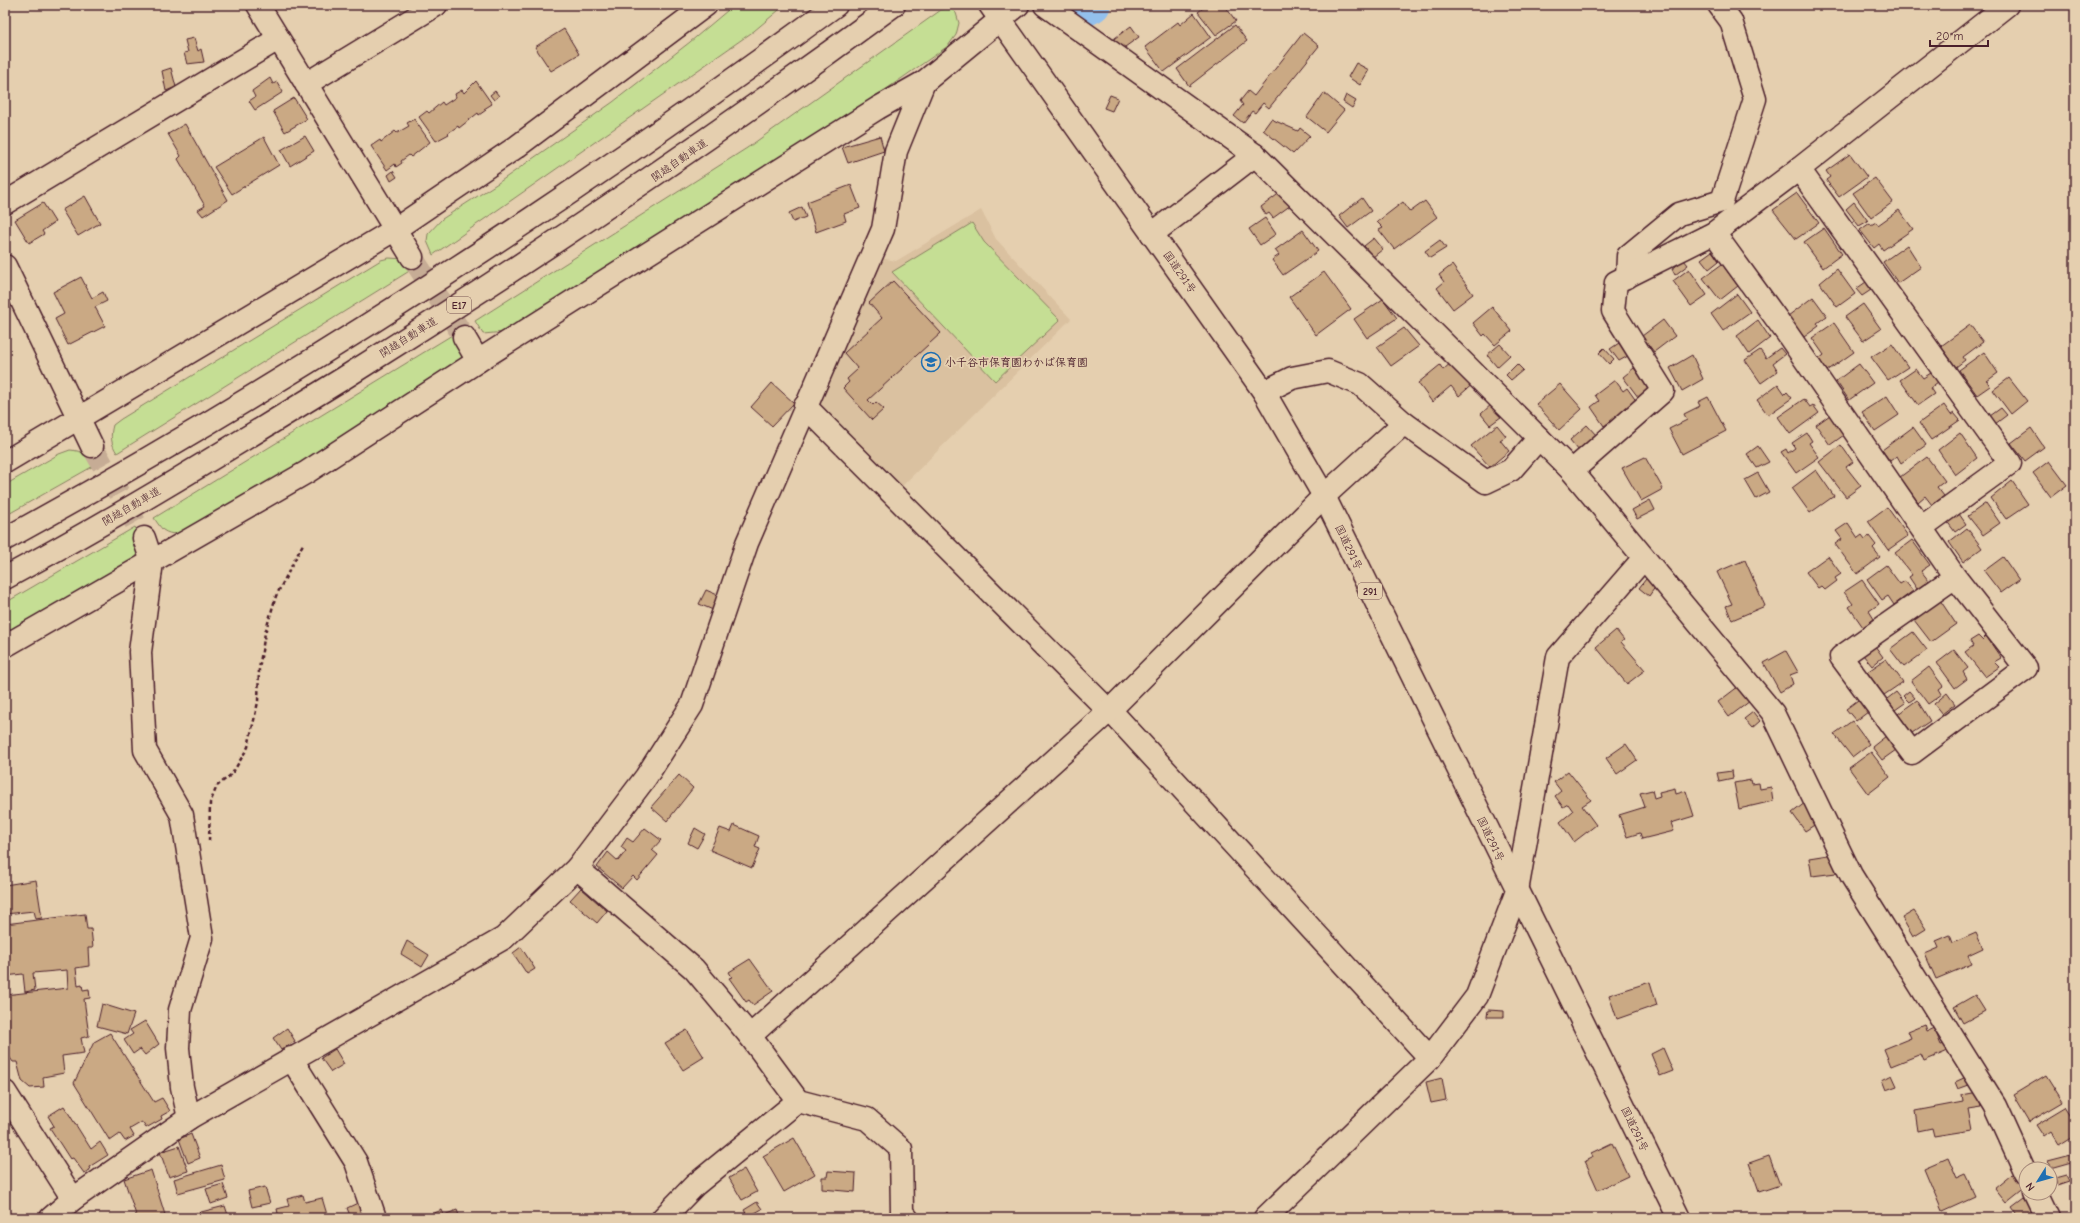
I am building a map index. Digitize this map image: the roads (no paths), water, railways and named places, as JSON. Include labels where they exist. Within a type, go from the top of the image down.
[{"type":"main road","points":[[258,5],[394,230],[412,257]]},
{"type":"main road","points":[[306,84],[436,5]]},
{"type":"main road","points":[[5,462],[79,420],[394,230],[515,148],[706,5]]},
{"type":"main road","points":[[651,136],[819,5]]},
{"type":"main road","points":[[5,539],[202,426],[368,324],[519,226],[651,136],[836,5]]},
{"type":"main road","name":"関越自動車道","points":[[5,578],[218,456],[538,255],[670,166],[894,5]]},
{"type":"main road","points":[[670,166],[752,117],[911,5]]},
{"type":"main road","points":[[5,646],[307,472],[478,361],[878,108],[924,82],[995,13],[1018,5]]},
{"type":"main road","points":[[1045,5],[1255,155],[1572,471],[1643,559],[1773,713],[1851,875],[1995,1105],[2021,1161]]},
{"type":"main road","points":[[1627,277],[1628,256],[1679,214],[1722,201],[1755,99],[1731,21],[1719,5]]},
{"type":"main road","points":[[1572,471],[1663,391],[1613,311],[1616,282],[1714,233],[1799,169],[2007,5]]},
{"type":"main road","name":"国道291号","points":[[995,13],[1264,392],[1324,496],[1517,891],[1680,1218]]},
{"type":"main road","points":[[5,203],[278,39]]},
{"type":"main road","points":[[51,1218],[73,1199],[189,1118],[291,1058],[504,938],[577,868],[646,777],[692,705],[747,543],[805,406],[883,229],[896,151],[924,82]]},
{"type":"main road","points":[[1152,234],[1255,155]]},
{"type":"main road","points":[[1799,169],[2010,462],[1922,527]]},
{"type":"main road","points":[[1714,233],[1786,332],[1922,527],[1954,577],[2026,668],[1912,753],[1841,657],[1954,577]]},
{"type":"main road","points":[[5,266],[92,446]]},
{"type":"main road","points":[[464,337],[478,361]]},
{"type":"main road","points":[[1264,392],[1292,378],[1328,371],[1360,384],[1404,423],[1486,482],[1511,470],[1539,438]]},
{"type":"main road","points":[[805,406],[1109,710],[1430,1058]]},
{"type":"main road","points":[[750,1036],[1109,710],[1324,496],[1404,423]]},
{"type":"main road","points":[[144,538],[152,562],[140,652],[145,750],[182,815],[202,938],[180,1010],[178,1048],[182,1087],[189,1118]]},
{"type":"main road","points":[[1265,1218],[1430,1058],[1477,996],[1517,891],[1558,657],[1643,559]]},
{"type":"main road","points":[[577,868],[694,969],[750,1036],[798,1101],[867,1119],[901,1149],[902,1213],[907,1218]]},
{"type":"main road","points":[[291,1058],[356,1162],[375,1218]]},
{"type":"main road","points":[[5,1092],[73,1199]]},
{"type":"main road","points":[[663,1218],[695,1185],[798,1101]]},
{"type":"main road","points":[[2039,1201],[2047,1218]]},
{"type":"waterway","points":[[1087,5],[1090,7],[1093,5]]},
{"type":"tunnel","points":[[412,257],[464,337]]},
{"type":"tunnel","points":[[92,446],[144,538]]},
{"type":"place","name":"小千谷市保育園わかば保育園","points":[[931,362]]}]
